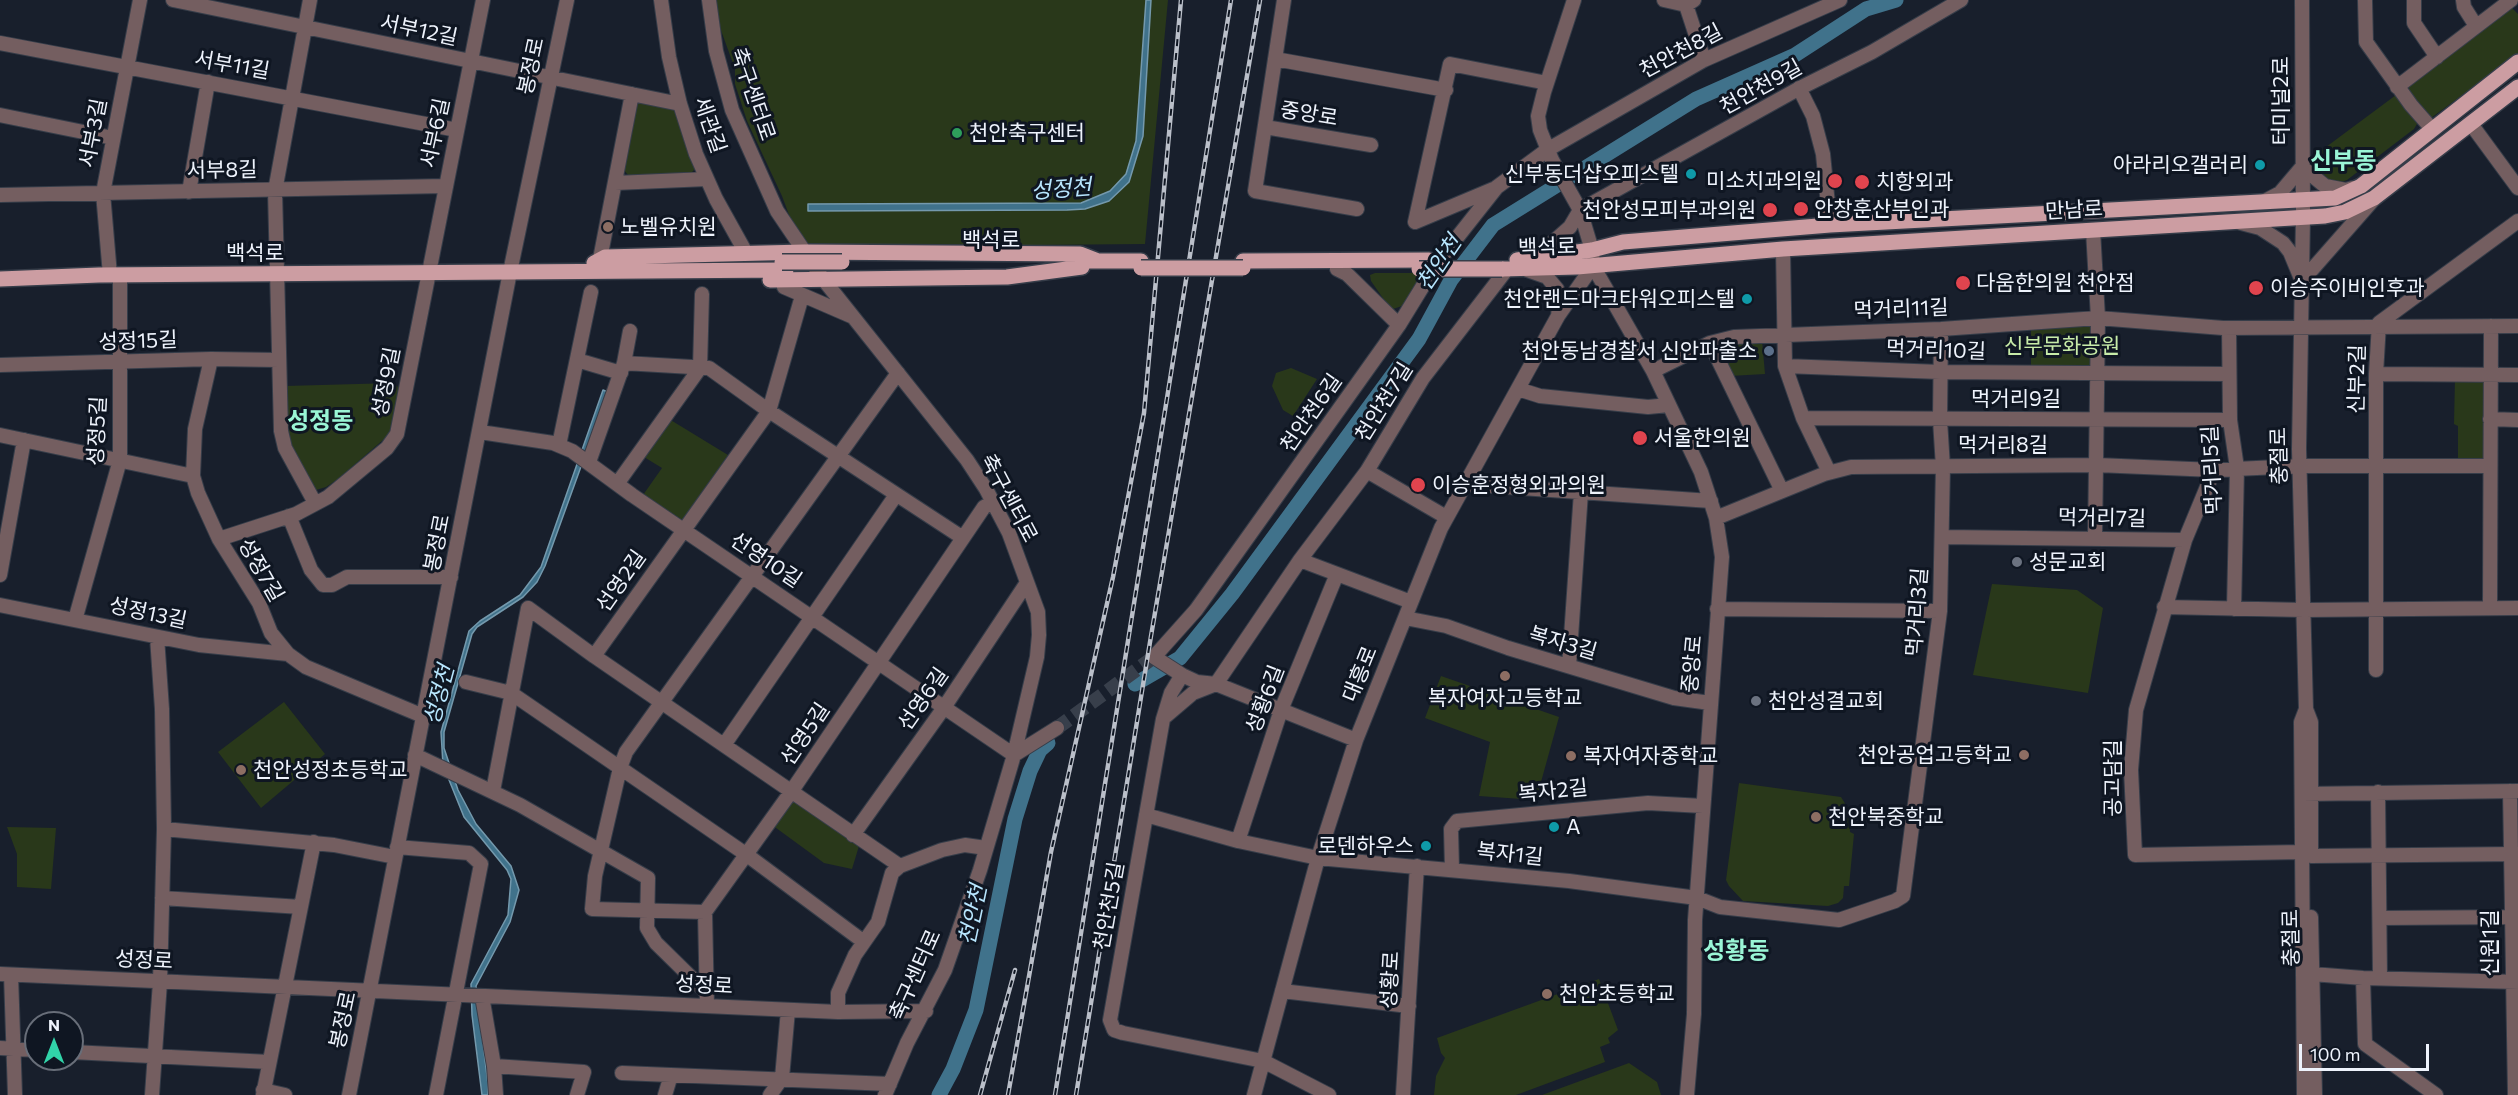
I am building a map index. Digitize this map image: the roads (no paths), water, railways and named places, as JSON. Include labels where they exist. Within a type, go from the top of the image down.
[{"type":"main road","name":"만남로","points":[[1592,250],[1623,242],[1830,225],[2303,209],[2355,190],[2518,62]]},
{"type":"main road","name":"만남로","points":[[1593,266],[1783,249],[2092,230],[2232,213],[2253,205],[2344,212],[2374,198],[2518,87]]},
{"type":"main road","points":[[2355,190],[2346,202],[2348,206],[2358,207]]},
{"type":"main road","points":[[1661,239],[1652,250],[1655,256],[1664,258]]},
{"type":"main road","name":"백석로","points":[[1515,265],[1592,250]]},
{"type":"main road","points":[[596,265],[746,253],[804,252],[1080,254],[1098,261]]},
{"type":"main road","name":"백석로","points":[[0,279],[115,275],[428,274],[510,272],[596,265],[784,266],[1098,261],[1141,265]]},
{"type":"main road","points":[[1243,265],[1337,268],[1356,274],[1424,264]]},
{"type":"main road","points":[[596,265],[614,280],[1007,277],[1082,267]]},
{"type":"main road","name":"백석로","points":[[843,265],[1082,267],[1141,265]]},
{"type":"main road","points":[[1141,265],[1515,265]]},
{"type":"main road","name":"백석로","points":[[1515,265],[1593,266]]},
{"type":"street","name":"서부3길","points":[[115,275],[103,193],[140,0]]},
{"type":"street","name":"서부12길","points":[[173,0],[680,104]]},
{"type":"street","points":[[310,0],[275,191],[281,431],[285,448],[315,503]]},
{"type":"street","name":"서부6길","points":[[428,274],[483,0]]},
{"type":"street","name":"봉정로","points":[[349,1095],[510,272],[567,0]]},
{"type":"street","name":"세관길","points":[[661,0],[669,57],[680,104],[707,179],[746,253]]},
{"type":"street","name":"축구센터로","points":[[709,0],[718,59],[732,110],[777,212],[823,279],[967,460],[1009,533],[1038,612],[1039,635],[1014,755],[986,848],[945,970],[926,1011],[907,1043],[887,1089]]},
{"type":"street","points":[[1265,128],[1284,0]]},
{"type":"street","points":[[1574,0],[1538,116],[1550,155],[1580,210],[1592,250],[1593,266]]},
{"type":"street","points":[[1665,0],[1690,2],[1704,60]]},
{"type":"street","name":"천안천8길","points":[[1550,155],[1704,60],[1840,0]]},
{"type":"street","name":"천안천9길","points":[[1580,210],[1799,88],[1872,52],[1961,0]]},
{"type":"street","name":"터미널2로","points":[[2302,0],[2303,209]]},
{"type":"street","points":[[2365,0],[2366,42],[2397,87],[2433,129]]},
{"type":"street","points":[[2414,0],[2414,22],[2437,57]]},
{"type":"street","points":[[2463,0],[2464,7],[2476,26]]},
{"type":"street","points":[[2397,87],[2511,0],[2518,7]]},
{"type":"street","name":"서부11길","points":[[0,43],[457,130]]},
{"type":"street","points":[[1275,59],[1446,90]]},
{"type":"street","name":"천안천6길","points":[[1547,83],[1450,64],[1415,222],[1497,187],[1550,155]]},
{"type":"street","points":[[189,192],[208,82]]},
{"type":"street","points":[[1799,88],[1813,116],[1823,153],[1830,225]]},
{"type":"street","points":[[596,265],[632,94]]},
{"type":"street","points":[[0,115],[113,138]]},
{"type":"street","points":[[2471,124],[2518,188]]},
{"type":"street","name":"중앙로","points":[[1357,209],[1255,191],[1265,128],[1371,145]]},
{"type":"street","points":[[2253,205],[2280,193],[2302,167],[2325,186],[2355,190]]},
{"type":"street","points":[[615,183],[707,179]]},
{"type":"street","name":"서부8길","points":[[0,195],[446,186]]},
{"type":"street","name":"천안천6길","points":[[1180,675],[1156,658],[1196,610],[1399,325],[1437,263],[1497,187]]},
{"type":"street","points":[[2232,213],[2283,243],[2290,252],[2302,281],[2374,198]]},
{"type":"street","name":"충절로","points":[[2303,209],[2299,466],[2306,709],[2301,722],[2306,794],[2315,1095]]},
{"type":"street","name":"천안천7길","points":[[1216,684],[1300,560],[1367,471],[1423,378],[1515,265],[1565,232],[1580,210]]},
{"type":"street","name":"신부2길","points":[[2376,670],[2374,608],[2378,467],[2376,374],[2379,323],[2518,220]]},
{"type":"street","points":[[2092,230],[2098,318],[2095,538]]},
{"type":"street","points":[[1783,249],[1785,366],[1803,418],[1829,472]]},
{"type":"street","points":[[1515,265],[1539,272],[1553,284],[1560,298],[1558,316]]},
{"type":"street","name":"중앙로","points":[[1593,266],[1653,371],[1701,472],[1716,518],[1722,558],[1697,898],[1694,1014],[1687,1095]]},
{"type":"street","name":"대흥로","points":[[1254,1095],[1318,858],[1356,740],[1411,602],[1446,517],[1463,484],[1558,316],[1593,266]]},
{"type":"street","name":"성정9길","points":[[219,539],[289,516],[328,497],[387,448],[397,434],[428,274]]},
{"type":"street","points":[[1356,274],[1399,325]]},
{"type":"street","name":"성정5길","points":[[75,620],[120,460],[120,364],[115,275]]},
{"type":"street","points":[[784,287],[852,316]]},
{"type":"street","points":[[565,448],[577,360],[591,292]]},
{"type":"street","points":[[617,484],[700,368],[702,294]]},
{"type":"street","name":"선영2길","points":[[594,656],[769,411],[802,296]]},
{"type":"street","name":"먹거리11길","points":[[1653,371],[1710,343],[1734,337],[1941,329],[2098,318],[2229,328],[2518,326]]},
{"type":"street","points":[[2490,326],[2488,466],[2490,608]]},
{"type":"street","name":"먹거리5길","points":[[2229,328],[2230,420],[2237,468],[2234,609]]},
{"type":"street","name":"먹거리3길","points":[[1904,896],[1940,611],[1943,537],[1940,420],[1941,329]]},
{"type":"street","points":[[589,462],[622,368],[630,331]]},
{"type":"street","points":[[1710,343],[1782,490]]},
{"type":"street","name":"성정15길","points":[[0,365],[120,364],[211,359],[279,360]]},
{"type":"street","name":"성정7길","points":[[211,359],[195,429],[194,476],[198,494],[219,539],[259,603],[271,633],[288,654],[306,667],[423,716]]},
{"type":"street","points":[[577,360],[622,368],[709,368],[769,411],[838,454],[963,538]]},
{"type":"street","name":"먹거리10길","points":[[1785,366],[2098,375],[2229,374]]},
{"type":"street","points":[[707,999],[705,912],[592,909],[595,876],[620,768],[626,752],[752,578],[838,454],[898,374]]},
{"type":"street","points":[[2376,374],[2518,375]]},
{"type":"street","points":[[1518,389],[1540,396],[1648,407],[1669,405]]},
{"type":"street","name":"먹거리9길","points":[[1803,418],[2230,420]]},
{"type":"street","points":[[2490,419],[2518,420]]},
{"type":"street","name":"선영10길","points":[[480,432],[565,448],[589,462],[752,578],[813,616],[943,709],[1014,755]]},
{"type":"street","points":[[0,435],[194,476]]},
{"type":"street","points":[[0,575],[24,440]]},
{"type":"street","name":"먹거리8길","points":[[1716,518],[1829,472],[1851,467],[2097,465],[2214,470],[2299,466],[2488,466]]},
{"type":"street","points":[[2185,540],[2214,470]]},
{"type":"street","points":[[1367,471],[1446,517]]},
{"type":"street","points":[[1463,484],[1711,501]]},
{"type":"street","points":[[1569,666],[1581,492]]},
{"type":"street","points":[[724,745],[896,495]]},
{"type":"street","name":"선영5길","points":[[705,912],[880,663],[984,507],[992,503]]},
{"type":"street","points":[[289,516],[311,570],[322,585],[332,585],[346,577],[451,577]]},
{"type":"street","name":"먹거리7길","points":[[1943,537],[2185,540]]},
{"type":"street","name":"공고담길","points":[[2185,540],[2136,711],[2131,770],[2135,855],[2307,854]]},
{"type":"street","points":[[1300,560],[1411,602]]},
{"type":"street","name":"성황6길","points":[[1238,841],[1281,710],[1337,574]]},
{"type":"street","name":"선영6길","points":[[853,835],[943,709],[1026,584]]},
{"type":"street","name":"성정13길","points":[[0,605],[210,647],[288,654]]},
{"type":"street","points":[[2164,607],[2304,610],[2518,608]]},
{"type":"street","points":[[493,791],[528,608],[594,656],[900,866]]},
{"type":"street","points":[[1718,609],[1940,611]]},
{"type":"street","name":"복자3길","points":[[1406,618],[1446,626],[1674,698],[1710,703]]},
{"type":"street","points":[[153,1095],[160,982],[164,830],[162,709],[157,637]]},
{"type":"street","points":[[1180,675],[1197,682],[1216,684],[1356,740]]},
{"type":"street","name":"천안천5길","points":[[1180,675],[1163,719],[1110,1020],[1114,1030],[1263,1061]]},
{"type":"street","points":[[466,682],[511,693],[747,855],[864,942]]},
{"type":"street","points":[[1163,719],[1193,693],[1216,684]]},
{"type":"street","points":[[1014,755],[1057,728]]},
{"type":"street","points":[[415,755],[493,791],[648,878],[647,928],[656,943],[707,999]]},
{"type":"street","points":[[2306,794],[2514,791]]},
{"type":"street","name":"신원1길","points":[[2514,791],[2514,1095]]},
{"type":"street","points":[[2378,792],[2380,978]]},
{"type":"street","name":"복자2길","points":[[1452,869],[1451,829],[1457,821],[1648,803],[1703,806]]},
{"type":"street","name":"복자1길","points":[[1146,815],[1238,841],[1318,858],[1452,869],[1697,898],[1720,907],[1839,920],[1904,896]]},
{"type":"street","points":[[164,830],[396,852],[469,853],[481,864],[460,995],[436,1095]]},
{"type":"street","points":[[285,1095],[263,1092],[314,843]]},
{"type":"street","points":[[838,1012],[838,993],[855,956],[878,922],[892,873],[900,866],[965,845],[986,848]]},
{"type":"street","points":[[2307,854],[2379,856],[2514,854]]},
{"type":"street","name":"충절로","points":[[2304,1095],[2307,854]]},
{"type":"street","name":"성황로","points":[[1403,1095],[1417,866]]},
{"type":"street","points":[[162,898],[301,906]]},
{"type":"street","points":[[2380,918],[2514,917]]},
{"type":"street","points":[[2312,974],[2363,978],[2515,982]]},
{"type":"street","points":[[6,975],[7,1049],[15,1095]]},
{"type":"street","name":"성정로","points":[[6,975],[481,996],[707,999],[788,1010],[838,1012],[926,1011]]},
{"type":"street","points":[[2363,978],[2365,1044],[2436,1095]]},
{"type":"street","points":[[1282,991],[1409,1006]]},
{"type":"street","points":[[481,996],[494,1066],[496,1095]]},
{"type":"street","points":[[770,1095],[781,1079],[788,1010]]},
{"type":"street","points":[[7,1049],[24,1050]]},
{"type":"street","points":[[84,1053],[269,1062]]},
{"type":"street","points":[[1263,1061],[1326,1094]]},
{"type":"street","points":[[494,1066],[584,1072],[577,1095]]},
{"type":"street","points":[[622,1072],[781,1079],[887,1089]]},
{"type":"street","points":[[665,1095],[671,1075]]},
{"type":"water","points":[[1146,0],[1151,0],[1143,136],[1129,182],[1109,201],[1085,209],[1067,210],[808,211],[808,204],[1081,203],[1110,191],[1126,174],[1136,141]]},
{"type":"water","points":[[603,390],[608,392],[545,566],[537,582],[523,597],[477,627],[472,634],[444,732],[444,748],[458,790],[476,824],[511,866],[519,890],[510,922],[476,986],[488,1084],[488,1095],[482,1095],[472,1015],[471,984],[508,915],[511,879],[507,870],[464,817],[443,765],[441,732],[469,631],[480,621],[520,595],[541,567]]},
{"type":"waterway","name":"천안천","points":[[1135,684],[1180,658],[1232,594],[1419,339],[1451,280],[1493,225],[1696,99],[1795,55],[1866,9],[1896,0]]},
{"type":"waterway","name":"천안천","points":[[939,1095],[953,1069],[976,1010],[1015,819],[1030,771],[1040,750],[1048,743]]},
{"type":"tunnel","points":[[1057,728],[1154,657]]},
{"type":"railway","points":[[1008,1095],[1051,852],[1113,577],[1144,413],[1181,0]]},
{"type":"railway","points":[[1055,1095],[1231,0]]},
{"type":"railway","points":[[1076,1095],[1151,636],[1260,0]]},
{"type":"railway","points":[[980,1095],[1015,970]]},
{"type":"place","name":"천안축구센터","points":[[957,133]]},
{"type":"place","name":"아라리오갤러리","points":[[2260,165]]},
{"type":"place","name":"신부동더샵오피스텔","points":[[1691,174]]},
{"type":"place","name":"미소치과의원","points":[[1835,181]]},
{"type":"place","name":"치항외과","points":[[1862,182]]},
{"type":"place","name":"안창훈산부인과","points":[[1801,209]]},
{"type":"place","name":"천안성모피부과의원","points":[[1770,210]]},
{"type":"place","name":"노벨유치원","points":[[608,227]]},
{"type":"place","name":"다움한의원 천안점","points":[[1963,283]]},
{"type":"place","name":"이승주이비인후과","points":[[2256,288]]},
{"type":"place","name":"천안랜드마크타워오피스텔","points":[[1747,299]]},
{"type":"place","name":"천안동남경찰서 신안파출소","points":[[1769,351]]},
{"type":"place","name":"서울한의원","points":[[1640,438]]},
{"type":"place","name":"이승훈정형외과의원","points":[[1418,485]]},
{"type":"place","name":"성문교회","points":[[2017,562]]},
{"type":"place","name":"복자여자고등학교","points":[[1505,676]]},
{"type":"place","name":"천안성결교회","points":[[1756,701]]},
{"type":"place","name":"천안공업고등학교","points":[[2024,755]]},
{"type":"place","name":"복자여자중학교","points":[[1571,756]]},
{"type":"place","name":"천안성정초등학교","points":[[241,770]]},
{"type":"place","name":"천안북중학교","points":[[1816,817]]},
{"type":"place","name":"A","points":[[1554,827]]},
{"type":"place","name":"로덴하우스","points":[[1426,846]]},
{"type":"place","name":"천안초등학교","points":[[1547,994]]},
{"type":"district","name":"신부동","points":[[2343,161]]},
{"type":"district","name":"성정동","points":[[320,421]]},
{"type":"district","name":"성황동","points":[[1736,951]]},
{"type":"water label","name":"성정천","points":[[1061,189]]},
{"type":"water label","name":"성정천","points":[[439,695]]},
{"type":"park label","name":"신부문화공원","points":[[2062,346]]}]
